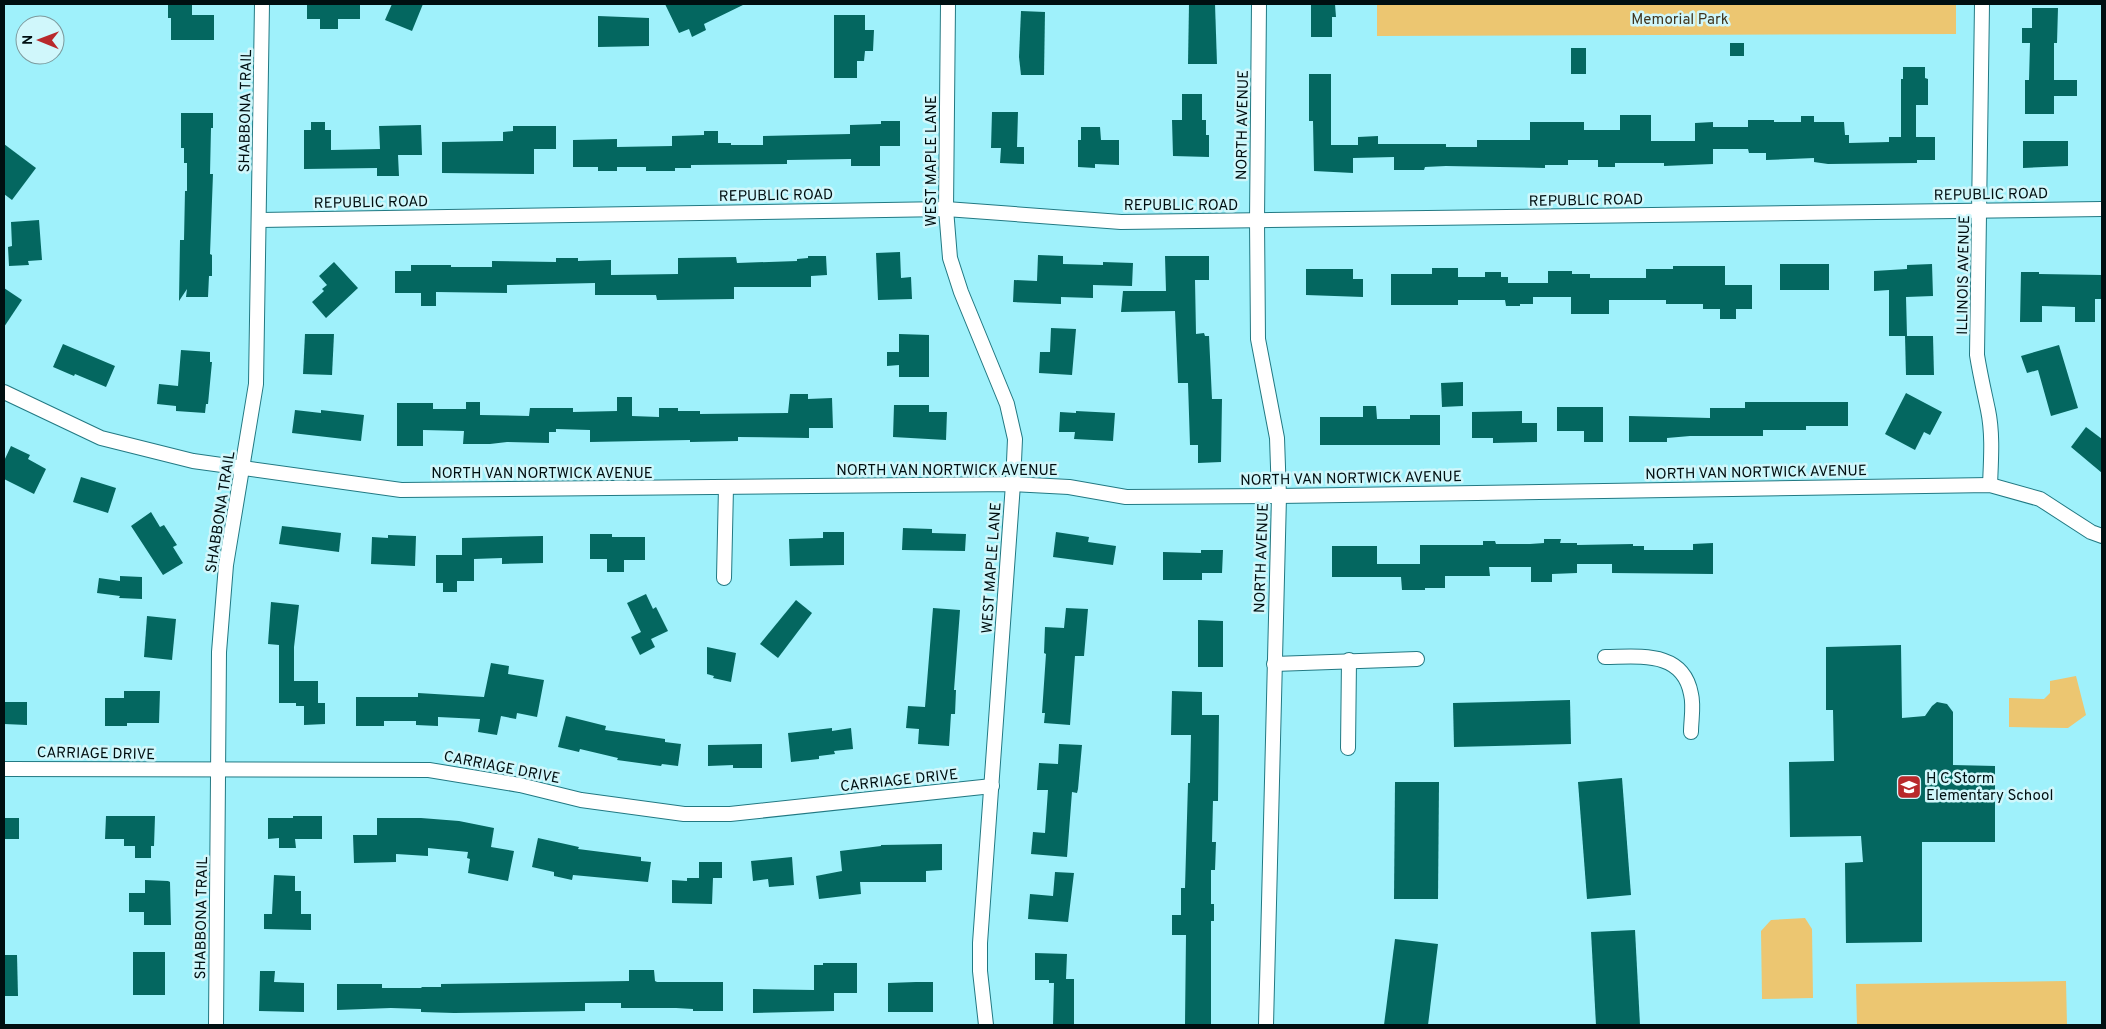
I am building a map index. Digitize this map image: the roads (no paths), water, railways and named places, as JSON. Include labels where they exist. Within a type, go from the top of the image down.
[{"type":"street","name":"SHABBONA TRAIL","points":[[216,1025],[220,643],[226,565],[239,484],[244,468],[256,384],[262,4]]},
{"type":"street","name":"WEST MAPLE LANE","points":[[948,4],[946,209],[950,258],[961,292],[1007,404],[1015,439],[1014,484],[980,943],[980,971],[986,1025]]},
{"type":"street","name":"NORTH AVENUE","points":[[1260,4],[1257,220],[1258,340],[1277,438],[1280,496],[1274,664],[1266,1025]]},
{"type":"street","name":"ILLINOIS AVENUE","points":[[1982,4],[1978,355],[1982,386],[1988,410],[1991,444],[1990,485]]},
{"type":"street","name":"REPUBLIC ROAD","points":[[260,220],[946,209],[1121,222],[2102,209]]},
{"type":"street","name":"NORTH VAN NORTWICK AVENUE","points":[[4,392],[101,438],[193,461],[401,490],[1014,484],[1069,487],[1126,497],[1990,485],[2040,499],[2091,532],[2102,536]]},
{"type":"street","points":[[724,578],[726,487]]},
{"type":"street","points":[[1605,657],[1652,657],[1668,662],[1679,670],[1688,680],[1692,696],[1691,732]]},
{"type":"street","points":[[1274,664],[1416,659]]},
{"type":"street","points":[[1348,748],[1349,660]]},
{"type":"street","name":"CARRIAGE DRIVE","points":[[4,769],[429,770],[520,785],[581,800],[684,814],[730,814],[992,786]]},
{"type":"place","name":"H C Storm Elementary School","points":[[1909,787]]},
{"type":"park label","name":"Memorial Park","points":[[1680,19]]}]
